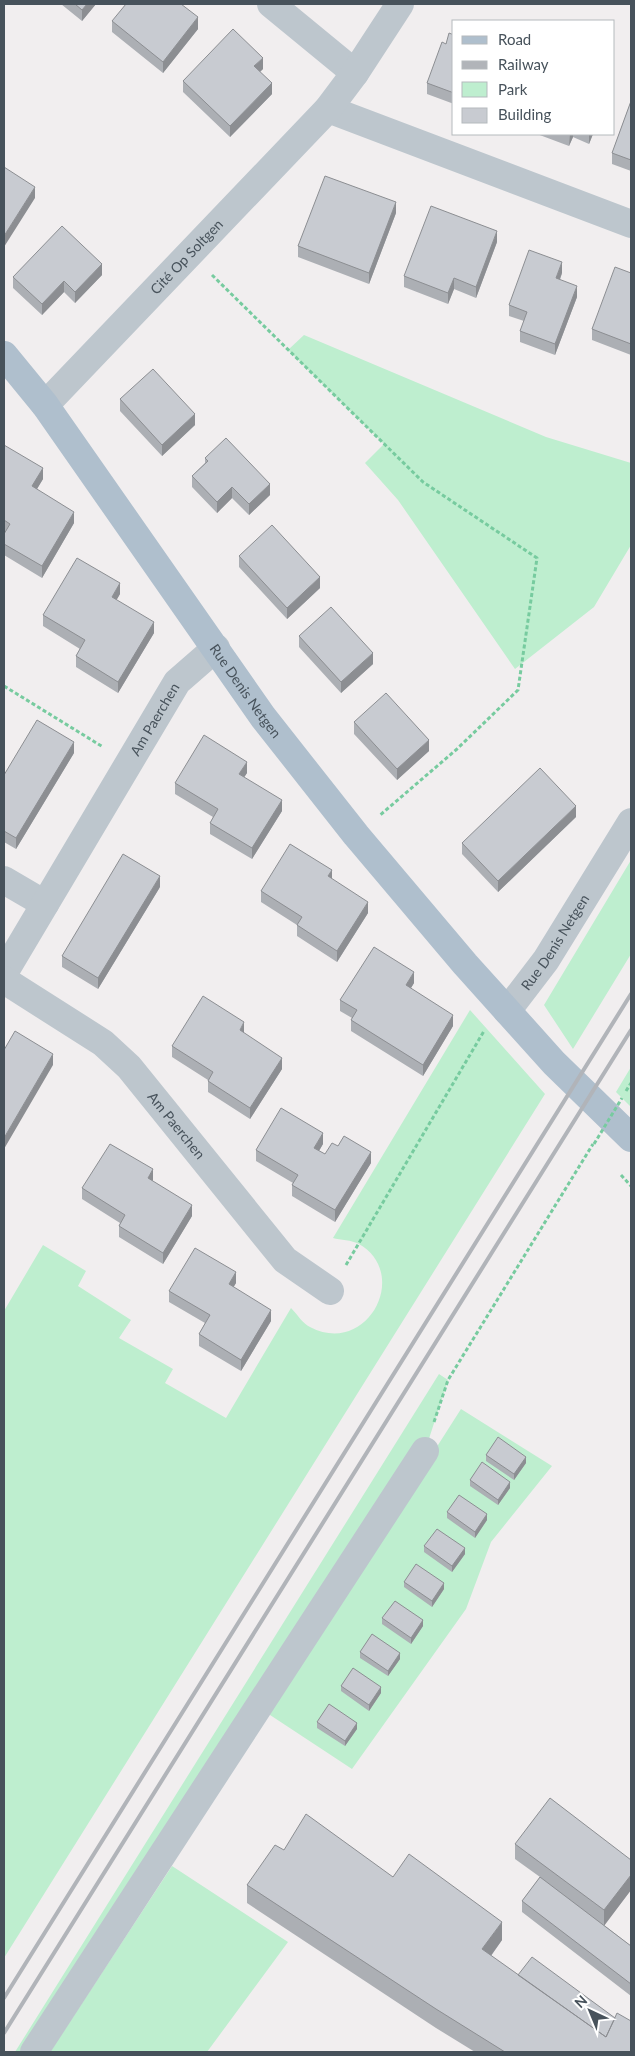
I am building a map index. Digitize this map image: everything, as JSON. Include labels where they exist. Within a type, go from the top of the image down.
[{"type":"main road","name":"Rue Denis Netgen","points":[[4,355],[45,406],[263,716],[356,835],[554,1064],[623,1120]]},
{"type":"street","points":[[271,4],[356,73]]},
{"type":"street","name":"Cité Op Soltgen","points":[[45,406],[328,109],[356,73],[400,4]]},
{"type":"street","points":[[328,109],[631,224]]},
{"type":"street","name":"Am Paerchen","points":[[4,973],[176,682],[216,648]]},
{"type":"street","name":"Rue Denis Netgen","points":[[507,1011],[546,960],[631,822]]},
{"type":"street","points":[[4,880],[45,904]]},
{"type":"street","name":"Am Paerchen","points":[[4,980],[109,1049],[129,1068],[285,1260],[330,1291]]},
{"type":"street","points":[[34,2052],[425,1451]]},
{"type":"path","points":[[209,272],[423,482],[537,558],[518,690],[456,749],[356,835]]},
{"type":"path","points":[[4,686],[129,763]]},
{"type":"path","points":[[330,1291],[485,1030]]},
{"type":"path","points":[[425,1451],[448,1380],[594,1144],[623,1120]]},
{"type":"path","points":[[621,1175],[631,1186]]},
{"type":"green space","points":[[304,335],[546,437],[631,463],[631,545],[594,607],[515,669],[398,500],[365,463],[384,444],[288,350]]},
{"type":"green space","points":[[631,860],[631,954],[573,1049],[544,1005]]},
{"type":"green space","points":[[470,1010],[545,1094],[4,1958],[4,1311],[43,1245],[86,1271],[78,1286],[131,1320],[119,1338],[173,1369],[165,1383],[226,1418],[291,1308],[307,1326],[331,1333],[349,1331],[364,1322],[375,1308],[381,1291],[381,1274],[374,1257],[359,1244],[333,1238]]},
{"type":"green space","points":[[631,1067],[631,1107],[616,1092]]},
{"type":"green space","points":[[439,1374],[448,1380],[425,1451],[34,2052],[15,2052]]},
{"type":"green space","points":[[461,1409],[552,1466],[491,1542],[466,1609],[352,1769],[267,1713]]},
{"type":"green space","points":[[172,1866],[288,1942],[207,2052],[50,2052]]},
{"type":"building","points":[[75,4],[87,4],[82,10]]},
{"type":"building","points":[[126,4],[181,4],[198,17],[163,62],[112,21]]},
{"type":"building","points":[[233,29],[263,58],[254,66],[272,83],[230,126],[183,81]]},
{"type":"building","points":[[449,33],[452,34],[452,92],[427,83],[442,42],[446,44]]},
{"type":"building","points":[[631,101],[631,160],[612,153]]},
{"type":"building","points":[[4,167],[35,187],[4,236]]},
{"type":"building","points":[[325,176],[396,202],[369,273],[298,246]]},
{"type":"building","points":[[431,206],[497,231],[476,287],[454,278],[448,293],[404,276]]},
{"type":"building","points":[[62,226],[102,264],[75,292],[64,281],[42,304],[13,277]]},
{"type":"building","points":[[529,250],[562,262],[556,278],[577,286],[555,344],[520,331],[527,312],[509,305]]},
{"type":"building","points":[[615,267],[631,273],[631,344],[592,329]]},
{"type":"building","points":[[153,369],[195,414],[162,445],[120,399]]},
{"type":"building","points":[[226,438],[270,484],[249,504],[232,487],[217,502],[192,476],[208,461],[205,458]]},
{"type":"building","points":[[4,445],[43,468],[32,486],[74,512],[42,566],[4,544],[4,534],[10,524],[4,520]]},
{"type":"building","points":[[272,525],[320,577],[287,608],[239,556]]},
{"type":"building","points":[[77,558],[120,583],[112,597],[154,622],[118,682],[76,656],[85,640],[43,615]]},
{"type":"building","points":[[331,607],[373,653],[341,682],[299,636]]},
{"type":"building","points":[[386,693],[429,740],[397,769],[354,722]]},
{"type":"building","points":[[37,720],[74,742],[16,838],[4,831],[4,775]]},
{"type":"building","points":[[204,735],[247,762],[239,774],[282,800],[252,848],[210,823],[218,809],[175,783]]},
{"type":"building","points":[[540,768],[576,806],[498,881],[462,843]]},
{"type":"building","points":[[290,844],[332,870],[328,876],[368,902],[337,951],[297,925],[302,917],[261,891]]},
{"type":"building","points":[[123,854],[160,876],[98,978],[62,956]]},
{"type":"building","points":[[374,947],[414,972],[406,985],[453,1015],[423,1065],[351,1020],[357,1010],[340,1000]]},
{"type":"building","points":[[203,996],[244,1022],[240,1030],[282,1058],[250,1108],[208,1081],[213,1072],[172,1046]]},
{"type":"building","points":[[15,1031],[53,1054],[4,1138],[4,1050]]},
{"type":"building","points":[[281,1108],[323,1133],[314,1148],[325,1154],[332,1143],[338,1146],[344,1136],[371,1152],[335,1210],[292,1185],[298,1175],[256,1150]]},
{"type":"building","points":[[110,1144],[153,1169],[148,1178],[192,1205],[163,1253],[119,1226],[125,1215],[82,1188]]},
{"type":"building","points":[[195,1248],[236,1272],[229,1284],[271,1310],[241,1360],[199,1334],[210,1315],[169,1291]]},
{"type":"building","points":[[498,1437],[526,1457],[514,1474],[486,1455]]},
{"type":"building","points":[[482,1462],[510,1482],[498,1500],[470,1480]]},
{"type":"building","points":[[459,1495],[487,1514],[475,1532],[447,1512]]},
{"type":"building","points":[[437,1529],[465,1548],[452,1566],[424,1546]]},
{"type":"building","points":[[416,1564],[444,1583],[432,1601],[404,1582]]},
{"type":"building","points":[[395,1601],[423,1620],[411,1638],[382,1618]]},
{"type":"building","points":[[372,1634],[400,1653],[388,1671],[360,1652]]},
{"type":"building","points":[[353,1668],[381,1687],[369,1705],[341,1686]]},
{"type":"building","points":[[329,1704],[357,1723],[345,1741],[317,1722]]},
{"type":"building","points":[[550,1798],[631,1860],[631,1875],[604,1910],[515,1844]]},
{"type":"building","points":[[306,1814],[393,1877],[409,1854],[502,1922],[482,1949],[606,2037],[617,2013],[631,2021],[631,2052],[505,2052],[247,1885],[275,1845],[284,1850]]},
{"type":"building","points":[[540,1877],[631,1946],[631,1984],[522,1901]]},
{"type":"building","points":[[532,1957],[615,2018],[606,2037],[518,1975]]},
{"type":"railway","points":[[4,1998],[631,994]]},
{"type":"railway","points":[[4,2033],[631,1030]]}]
